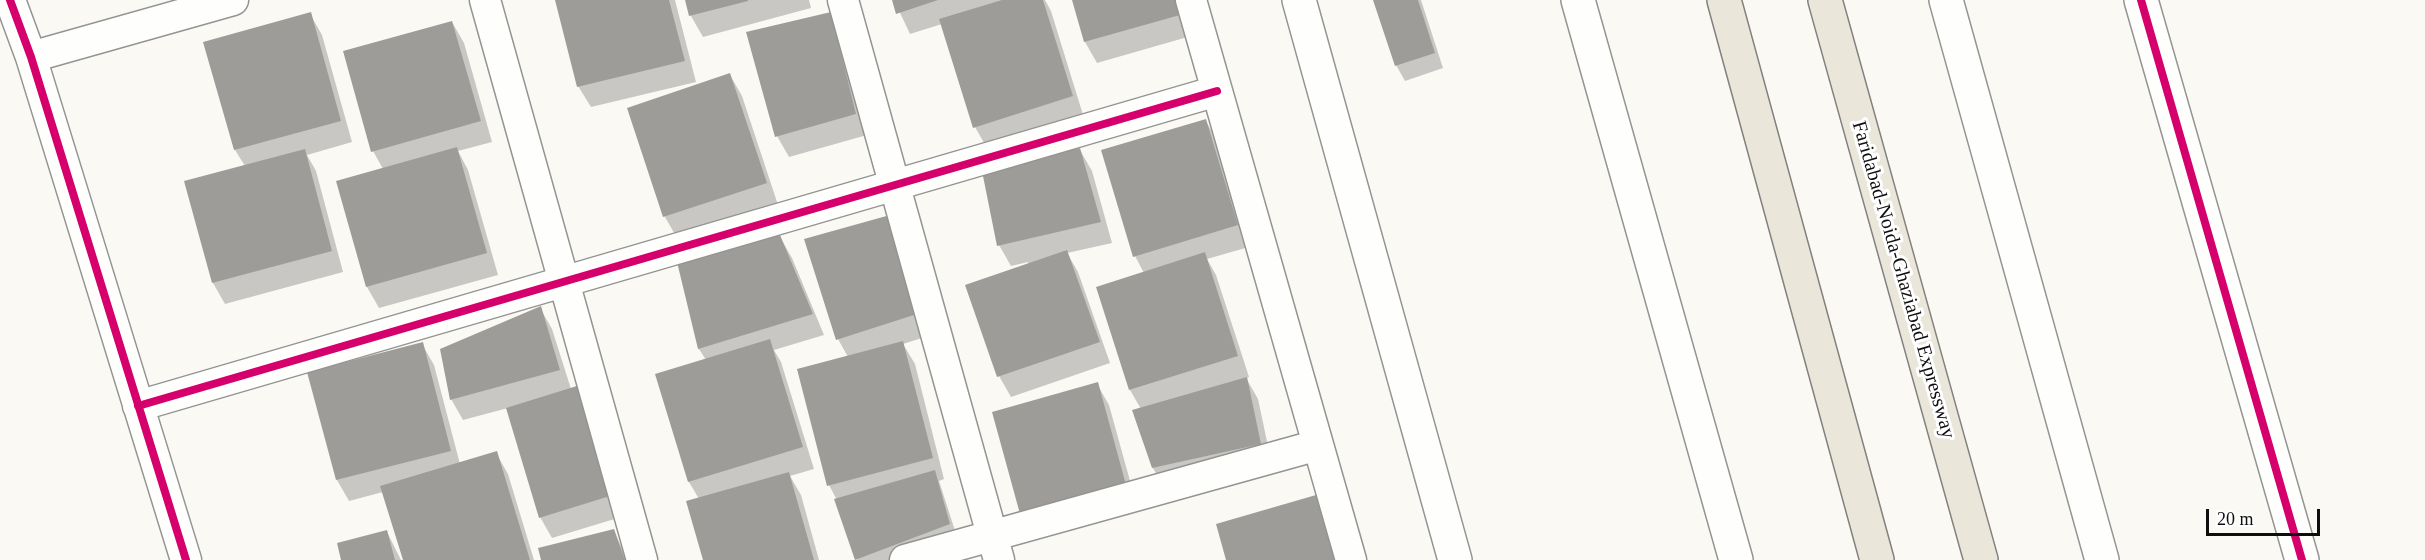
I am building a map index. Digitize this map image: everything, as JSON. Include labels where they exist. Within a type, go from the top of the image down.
[{"type":"main road","points":[[1724,0],[1877,560]]},
{"type":"main road","name":"Faridabad-Noida-Ghaziabad Expressway","points":[[1825,0],[1981,560]]},
{"type":"street","points":[[30,57],[233,0]]},
{"type":"street","points":[[485,0],[642,560]]},
{"type":"street","points":[[843,0],[995,548]]},
{"type":"street","points":[[1191,0],[1351,560]]},
{"type":"street","points":[[1299,0],[1455,560]]},
{"type":"street","points":[[1578,0],[1736,560]]},
{"type":"street","points":[[1946,0],[2102,560]]},
{"type":"street","points":[[2141,0],[2302,560]]},
{"type":"street","points":[[14,4],[186,560]]},
{"type":"street","points":[[138,406],[1217,91]]},
{"type":"street","points":[[905,560],[995,548],[1318,446]]},
{"type":"building","points":[[555,0],[669,0],[685,61],[577,87]]},
{"type":"building","points":[[685,0],[748,0],[748,1],[689,16]]},
{"type":"building","points":[[892,0],[938,0],[896,14]]},
{"type":"building","points":[[1002,0],[1043,0],[1073,96],[973,128],[939,19]]},
{"type":"building","points":[[1072,0],[1176,0],[1180,15],[1084,42]]},
{"type":"building","points":[[1373,0],[1418,0],[1435,53],[1395,66]]},
{"type":"building","points":[[311,12],[341,121],[234,150],[203,42]]},
{"type":"building","points":[[831,12],[856,114],[775,137],[746,32]]},
{"type":"building","points":[[452,21],[481,121],[371,152],[343,51]]},
{"type":"building","points":[[730,73],[767,183],[663,217],[627,108]]},
{"type":"building","points":[[1206,119],[1238,225],[1133,257],[1101,150]]},
{"type":"building","points":[[457,147],[487,253],[366,287],[336,181]]},
{"type":"building","points":[[1080,148],[1101,222],[997,246],[982,171]]},
{"type":"building","points":[[305,149],[332,251],[212,283],[184,181]]},
{"type":"building","points":[[890,215],[917,314],[836,340],[804,239]]},
{"type":"building","points":[[780,235],[813,314],[698,349],[677,262]]},
{"type":"building","points":[[1067,250],[1100,342],[997,377],[965,285]]},
{"type":"building","points":[[1205,252],[1238,356],[1129,390],[1096,287]]},
{"type":"building","points":[[541,306],[560,370],[450,400],[440,349]]},
{"type":"building","points":[[770,339],[803,447],[688,482],[655,374]]},
{"type":"building","points":[[903,341],[933,458],[827,486],[797,369]]},
{"type":"building","points":[[423,342],[451,451],[336,480],[307,372]]},
{"type":"building","points":[[1247,377],[1261,444],[1152,468],[1132,410]]},
{"type":"building","points":[[1098,382],[1126,485],[1020,514],[992,412]]},
{"type":"building","points":[[580,385],[610,496],[539,518],[506,408]]},
{"type":"building","points":[[497,451],[530,560],[403,560],[380,486]]},
{"type":"building","points":[[935,470],[950,524],[855,560],[834,499]]},
{"type":"building","points":[[789,472],[814,560],[703,560],[686,501]]},
{"type":"building","points":[[1316,495],[1335,560],[1226,560],[1216,524]]},
{"type":"building","points":[[614,529],[625,560],[541,560],[538,548]]},
{"type":"building","points":[[387,530],[395,560],[341,560],[337,543]]},
{"type":"cycle path","points":[[10,0],[31,57],[186,560]]},
{"type":"cycle path","points":[[2141,0],[2302,560]]},
{"type":"cycle path","points":[[138,406],[1217,91]]}]
